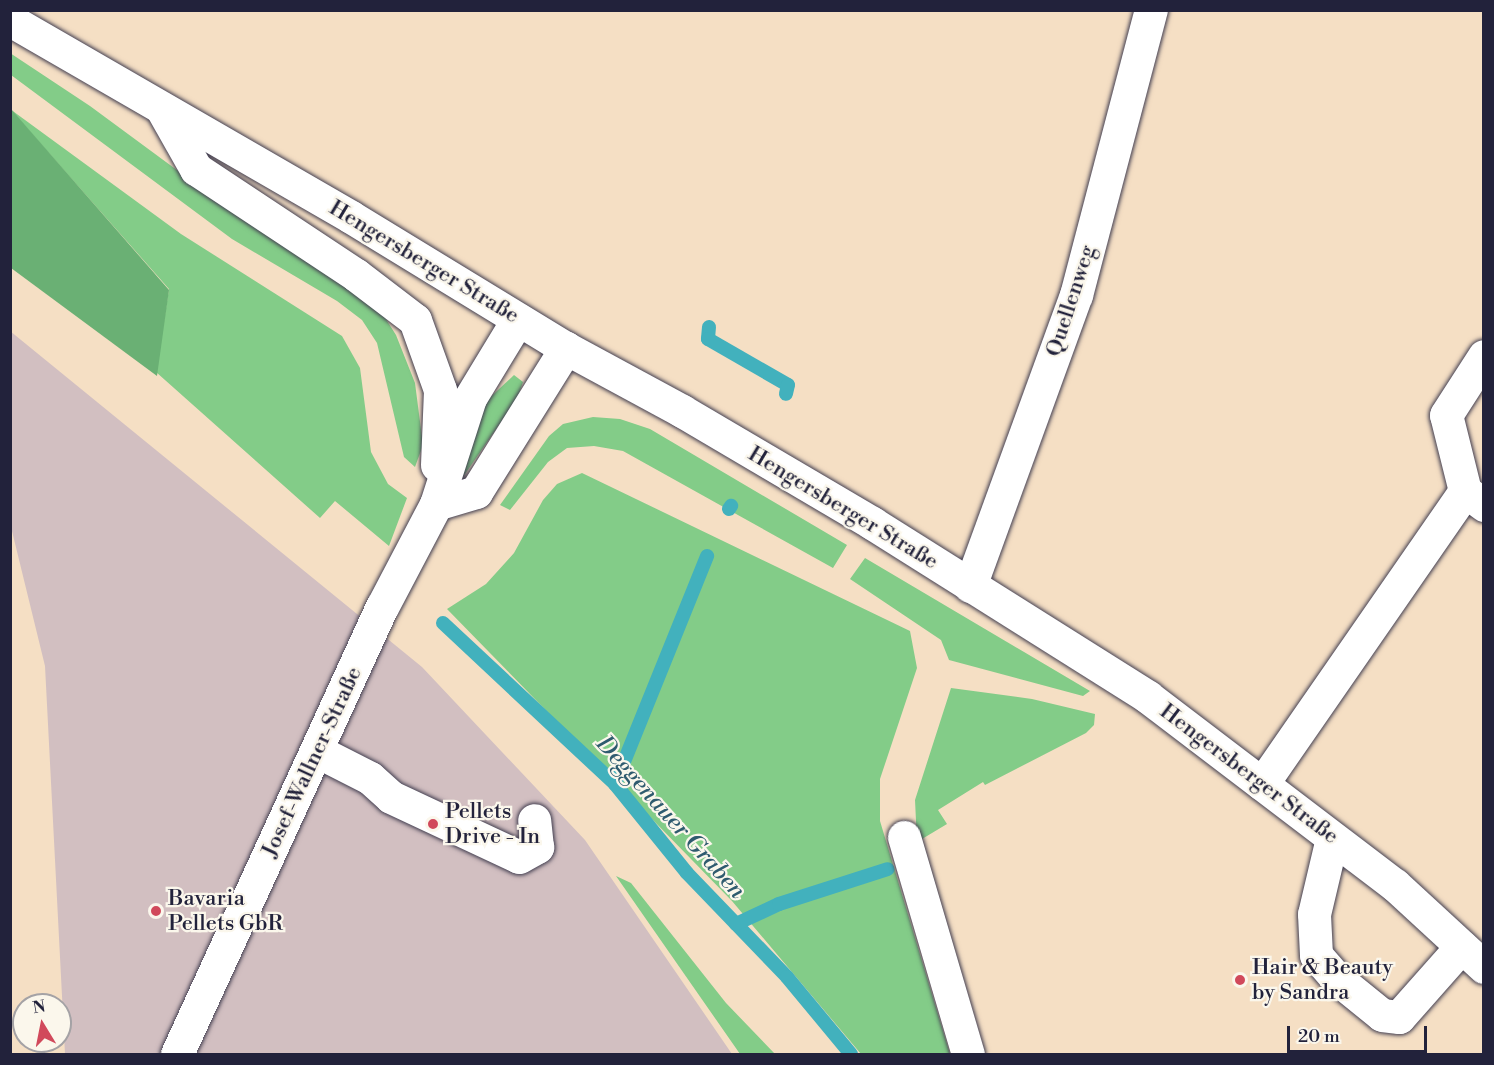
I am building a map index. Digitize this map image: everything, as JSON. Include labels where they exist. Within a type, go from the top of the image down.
[{"type":"street","name":"Quellenweg","points":[[970,586],[1076,295],[1151,10]]},
{"type":"street","name":"Hengersberger Straße","points":[[10,20],[566,348],[692,417],[1148,697],[1395,885],[1472,957]]},
{"type":"street","name":"Hengersberger Straße","points":[[162,109],[196,169],[346,268],[415,320],[440,390],[436,504]]},
{"type":"street","name":"Josef-Wallner-Straße","points":[[177,1054],[382,607],[436,504],[470,398],[518,319]]},
{"type":"street","points":[[436,504],[476,492],[566,348]]},
{"type":"street","points":[[1262,784],[1474,498],[1446,415],[1484,356]]},
{"type":"street","points":[[317,751],[370,778],[391,797],[519,857],[537,847],[534,820]]},
{"type":"street","points":[[904,837],[968,1054]]},
{"type":"street","points":[[1332,838],[1314,914],[1316,955],[1335,977],[1382,1015],[1399,1017],[1472,957]]},
{"type":"shaded area","points":[[10,331],[422,667],[585,840],[732,1054],[65,1054],[72,1053],[72,993],[62,993],[45,666],[11,527]]},
{"type":"green space","points":[[10,53],[90,106],[246,221],[375,302],[396,335],[415,383],[423,445],[415,467],[404,457],[377,343],[362,320],[337,301],[232,239],[11,75]]},
{"type":"green space","points":[[10,109],[181,234],[342,336],[360,368],[371,452],[388,484],[407,498],[389,546],[335,501],[320,518],[156,372],[169,289]]},
{"type":"green space","points":[[11,109],[169,290],[157,376],[11,268]]},
{"type":"green space","points":[[514,375],[523,382],[517,399],[456,487],[482,405]]},
{"type":"green space","points":[[593,417],[620,419],[650,429],[847,545],[833,568],[623,451],[594,446],[567,448],[548,462],[510,510],[500,505],[549,436],[563,424]]},
{"type":"green space","points":[[582,473],[910,631],[917,668],[880,779],[880,821],[950,1054],[861,1054],[732,901],[447,609],[486,584],[514,553],[543,500],[557,484]]},
{"type":"green space","points":[[865,558],[1090,691],[1083,696],[949,660],[941,640],[850,579]]},
{"type":"green space","points":[[951,688],[1032,699],[1095,714],[1094,725],[1086,733],[985,785],[983,782],[938,810],[947,824],[917,842],[915,800]]},
{"type":"green space","points":[[616,876],[631,883],[726,1003],[775,1054],[740,1054]]},
{"type":"waterway","points":[[709,327],[708,339],[788,385],[786,394]]},
{"type":"waterway","points":[[615,784],[707,556]]},
{"type":"waterway","name":"Deggenauer Graben","points":[[443,623],[615,784],[687,873],[787,977],[851,1054]]},
{"type":"waterway","points":[[736,924],[779,904],[888,869]]},
{"type":"place","name":"Pellets Drive - In","points":[[433,824]]},
{"type":"place","name":"Bavaria Pellets GbR","points":[[156,911]]},
{"type":"place","name":"Hair & Beauty by Sandra","points":[[1240,980]]}]
